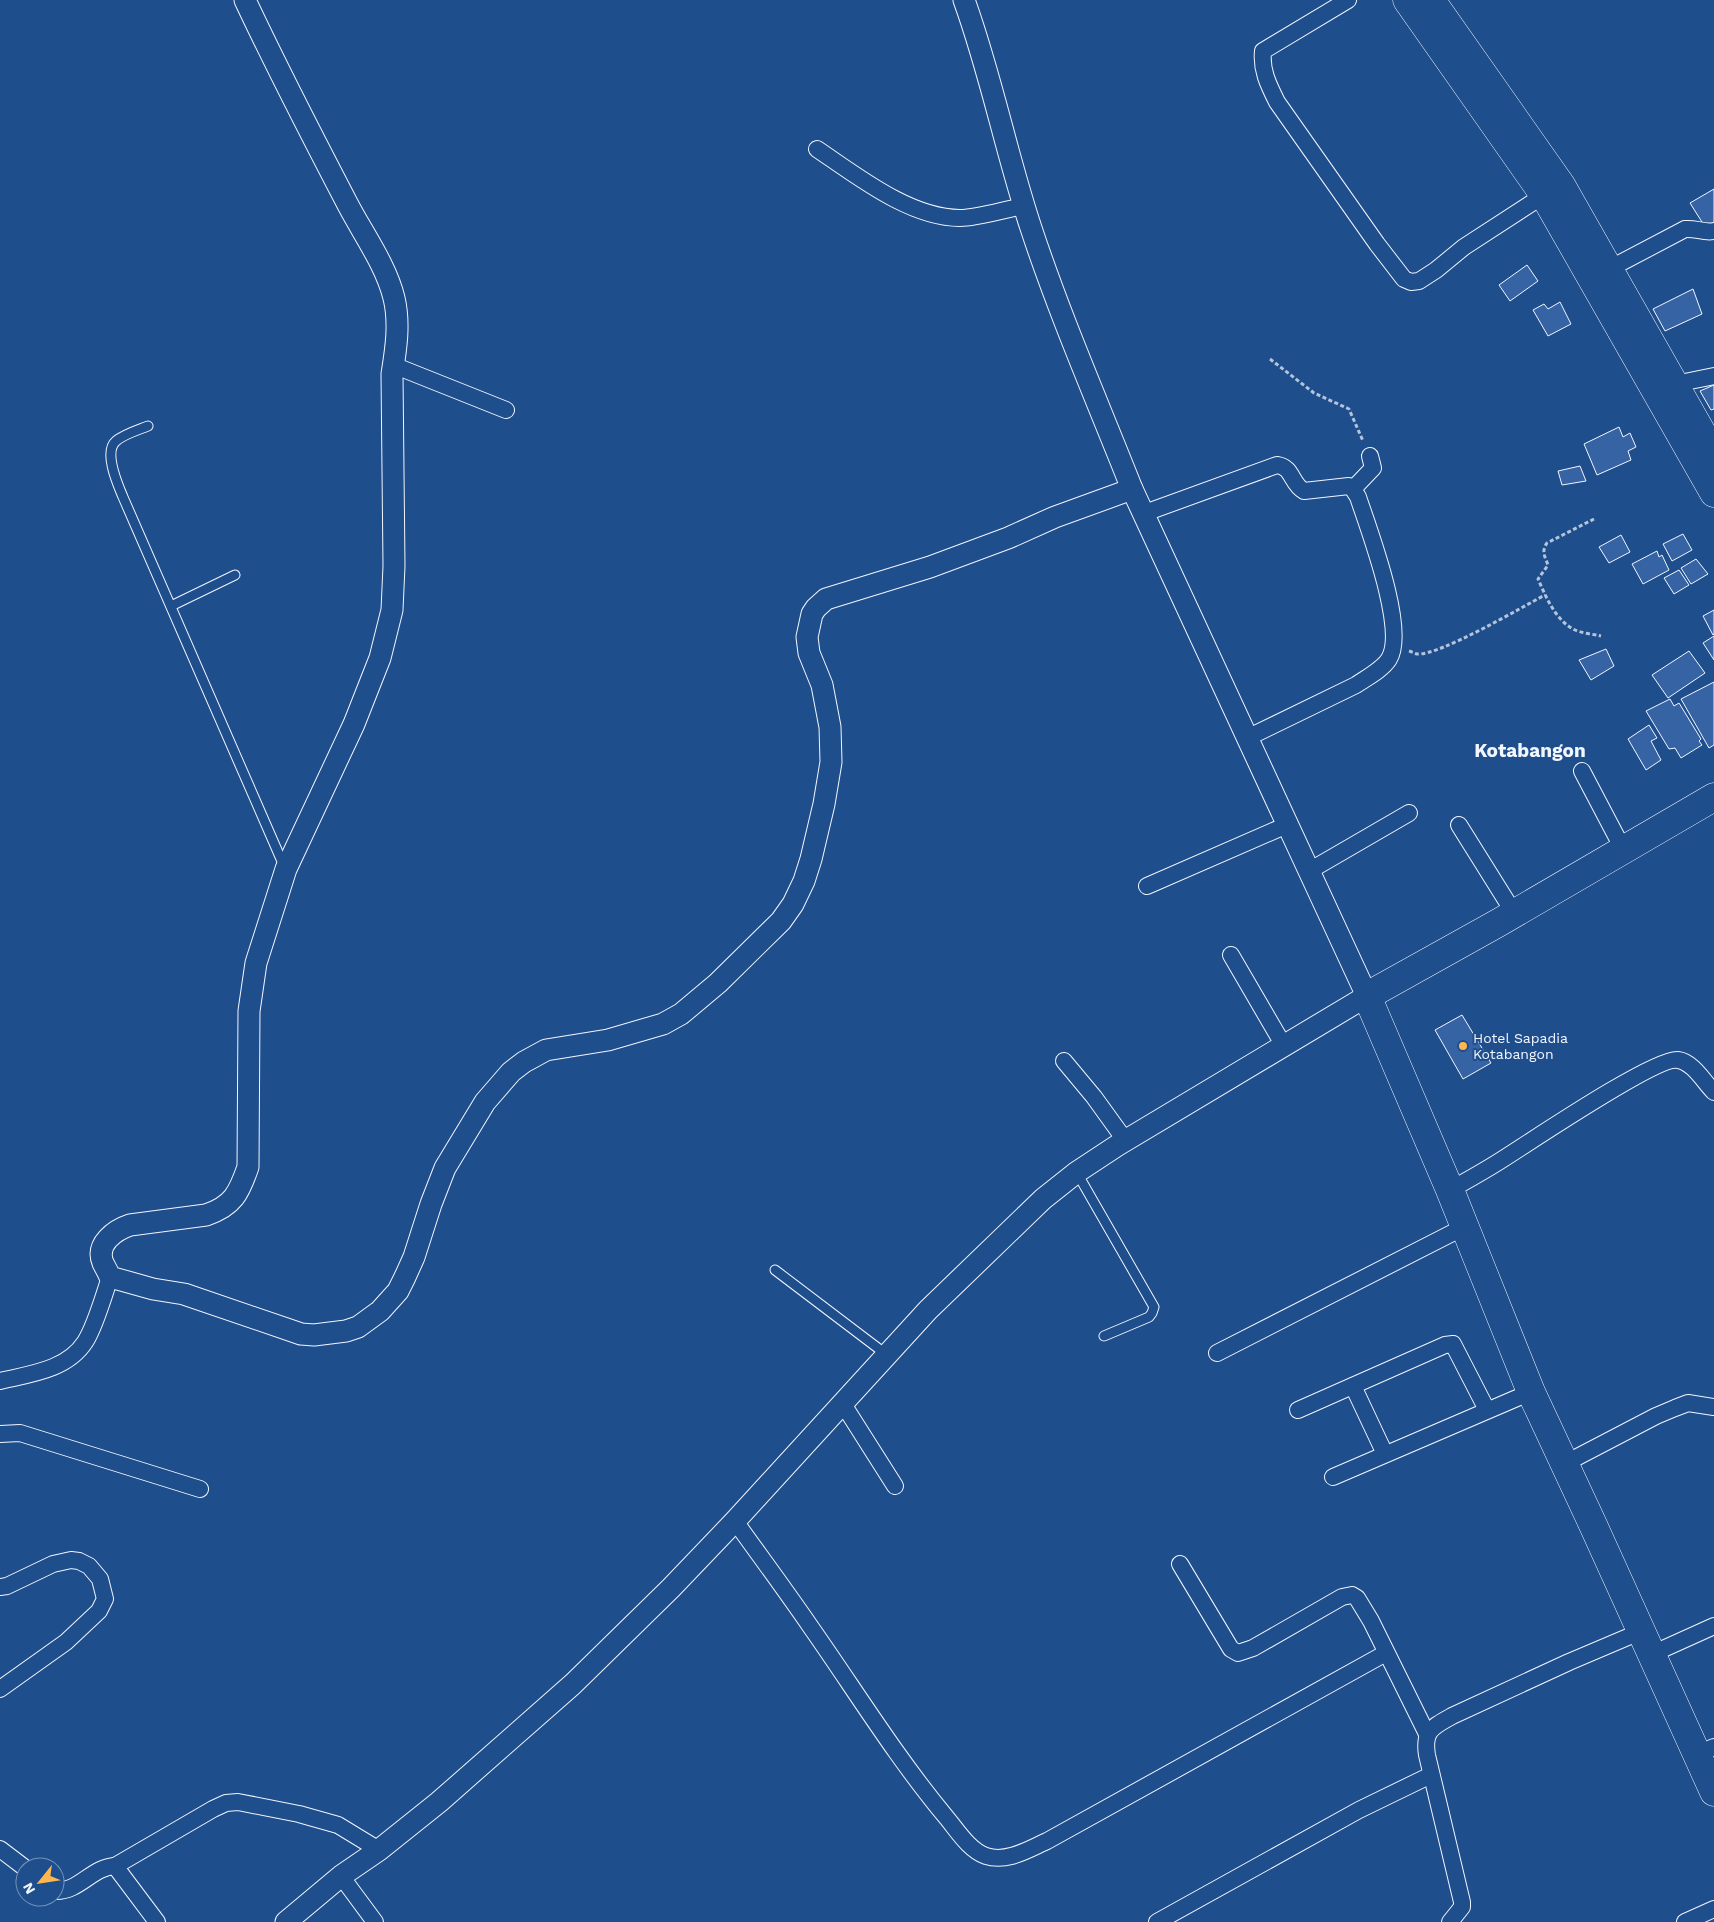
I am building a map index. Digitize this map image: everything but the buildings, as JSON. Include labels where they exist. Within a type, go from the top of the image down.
[{"type":"highway","points":[[1407,0],[1544,195],[1714,493]]},
{"type":"highway","points":[[1431,0],[1561,185],[1714,454]]},
{"type":"highway","points":[[1714,797],[1366,996],[1450,1190],[1531,1392],[1647,1643],[1705,1750],[1714,1792]]},
{"type":"street","points":[[245,0],[389,283],[394,298],[397,316],[394,366],[394,582],[392,610],[380,658],[354,724],[286,869],[256,963],[249,1010],[248,1167],[240,1189],[235,1198],[206,1215],[118,1228],[104,1244],[102,1253],[102,1262],[110,1277],[154,1289],[191,1296],[301,1334],[314,1336],[346,1331],[358,1327],[375,1315],[398,1291],[405,1277],[414,1257],[430,1204],[445,1168],[485,1102],[510,1072],[546,1050],[608,1040],[664,1024],[681,1014],[718,983],[753,949],[781,921],[793,904],[804,881],[810,859],[824,804],[831,762],[830,727],[822,685],[807,645],[809,621],[816,608],[826,599],[930,567],[1008,538],[1055,517],[1132,489]]},
{"type":"street","points":[[286,1922],[480,1768],[574,1684],[672,1588],[928,1310],[1043,1199],[1076,1172],[1125,1140],[1366,996],[1142,514],[1075,347],[1024,206],[980,48],[964,0]]},
{"type":"street","points":[[1348,0],[1263,51],[1262,64],[1266,81],[1277,102],[1377,244],[1404,279],[1411,282],[1418,281],[1544,195]]},
{"type":"street","points":[[817,149],[862,180],[916,210],[939,217],[962,218],[1024,206]]},
{"type":"street","points":[[1608,269],[1685,229],[1694,229],[1706,233],[1714,231]]},
{"type":"street","points":[[394,366],[506,410]]},
{"type":"street","points":[[1674,384],[1714,376]]},
{"type":"street","points":[[1353,488],[1373,468],[1370,456]]},
{"type":"street","points":[[1142,514],[1277,465],[1288,469],[1296,484],[1304,491],[1341,486],[1353,488]]},
{"type":"street","points":[[1247,738],[1363,680],[1388,660],[1394,646],[1393,619],[1387,592],[1362,510],[1353,488]]},
{"type":"street","points":[[1582,771],[1623,849]]},
{"type":"street","points":[[1309,871],[1409,813]]},
{"type":"street","points":[[1147,886],[1288,825]]},
{"type":"street","points":[[1459,825],[1514,913]]},
{"type":"street","points":[[1231,955],[1284,1046]]},
{"type":"street","points":[[1450,1190],[1604,1095],[1654,1068],[1674,1060],[1690,1066],[1714,1092]]},
{"type":"street","points":[[1064,1061],[1094,1097],[1125,1140]]},
{"type":"street","points":[[1217,1353],[1464,1227]]},
{"type":"street","points":[[0,1381],[35,1373],[66,1361],[74,1355],[86,1341],[110,1277]]},
{"type":"street","points":[[1298,1410],[1445,1344],[1453,1344],[1487,1410]]},
{"type":"street","points":[[1353,1386],[1385,1454]]},
{"type":"street","points":[[1333,1477],[1531,1392]]},
{"type":"street","points":[[843,1404],[895,1486]]},
{"type":"street","points":[[1564,1464],[1675,1408],[1688,1404],[1714,1407]]},
{"type":"street","points":[[0,1434],[20,1434],[200,1488]]},
{"type":"street","points":[[735,1521],[811,1627],[889,1744],[962,1836],[977,1851],[986,1856],[999,1858],[1017,1855],[1047,1841],[1386,1653]]},
{"type":"street","points":[[0,1587],[7,1586],[53,1564],[71,1560],[84,1562],[97,1573],[105,1599],[99,1611],[66,1642],[0,1690]]},
{"type":"street","points":[[1180,1564],[1231,1649],[1238,1653],[1253,1648],[1342,1597],[1352,1595],[1357,1598],[1428,1734]]},
{"type":"street","points":[[1450,1922],[1465,1915],[1431,1775],[1425,1745],[1428,1734],[1437,1724],[1452,1716],[1569,1662],[1714,1626]]},
{"type":"street","points":[[1157,1922],[1359,1810],[1431,1775]]},
{"type":"street","points":[[65,1889],[74,1888],[104,1868],[115,1866],[212,1809],[226,1803],[238,1802],[299,1814],[338,1825],[379,1850]]},
{"type":"street","points":[[0,1849],[15,1860]]},
{"type":"street","points":[[115,1866],[157,1922]]},
{"type":"street","points":[[342,1876],[374,1922]]},
{"type":"street","points":[[1685,1922],[1714,1909]]},
{"type":"lane","points":[[148,426],[116,441],[111,449],[112,467],[170,606],[286,869]]},
{"type":"lane","points":[[170,606],[235,575]]},
{"type":"lane","points":[[1076,1172],[1154,1307],[1149,1317],[1104,1336]]},
{"type":"lane","points":[[775,1270],[887,1356]]},
{"type":"path","points":[[1270,359],[1314,393],[1349,409],[1370,456]]},
{"type":"path","points":[[1594,519],[1547,543],[1543,552],[1548,565],[1538,579],[1544,595],[1556,612],[1573,629],[1600,636]]},
{"type":"path","points":[[1394,646],[1418,654],[1442,647],[1486,627],[1544,595]]},
{"type":"place","name":"Hotel Sapadia Kotabangon","points":[[1463,1046]]},
{"type":"district","name":"Kotabangon","points":[[1530,750]]}]
